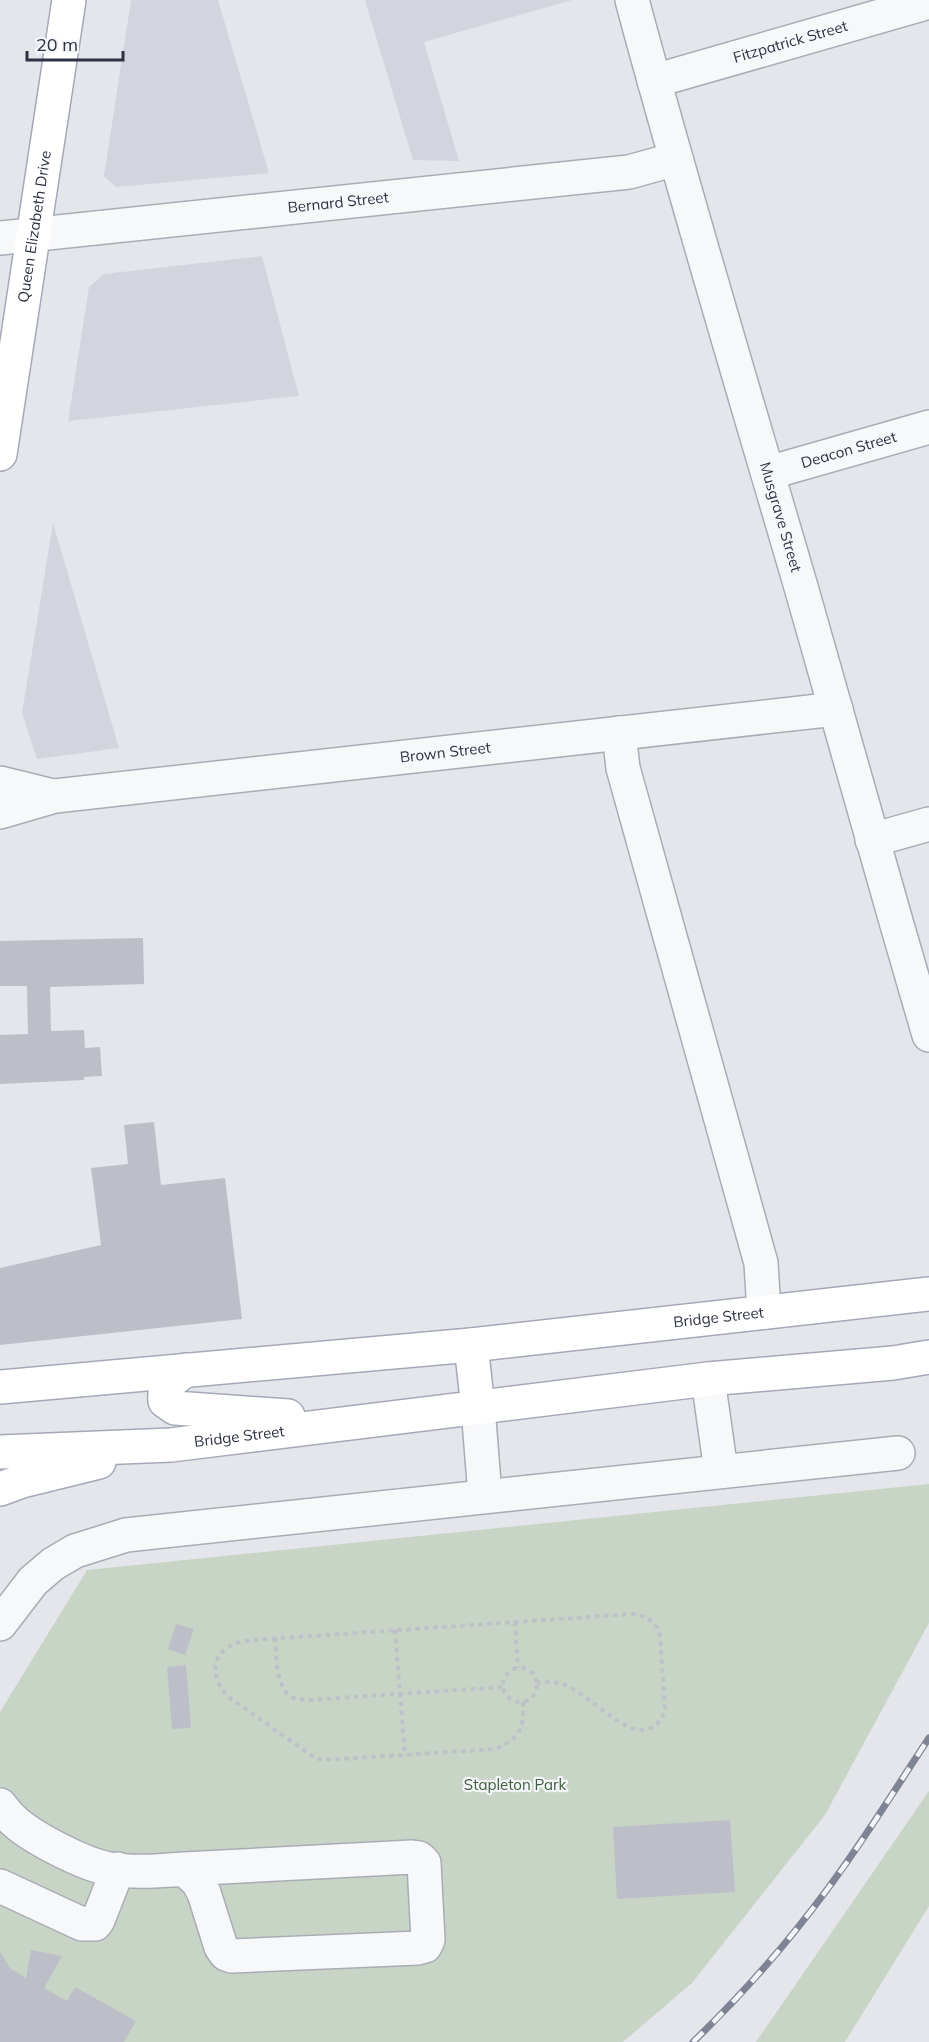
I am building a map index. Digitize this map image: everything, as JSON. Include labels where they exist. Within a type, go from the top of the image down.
[{"type":"main road","name":"Queen Elizabeth Drive","points":[[0,454],[69,0]]},
{"type":"main road","name":"Bridge Street","points":[[0,1387],[471,1345],[929,1294]]},
{"type":"main road","points":[[471,1345],[478,1408]]},
{"type":"main road","name":"Bridge Street","points":[[0,1452],[171,1445],[708,1379],[893,1363],[929,1357]]},
{"type":"main road","points":[[893,1363],[929,1373]]},
{"type":"main road","points":[[186,1370],[171,1381],[164,1392],[165,1401],[175,1408],[365,1422]]},
{"type":"main road","points":[[0,1489],[21,1481],[171,1445]]},
{"type":"street","name":"Musgrave Street","points":[[632,0],[929,1035]]},
{"type":"street","name":"Fitzpatrick Street","points":[[654,81],[929,2]]},
{"type":"street","name":"Bernard Street","points":[[0,238],[629,172],[676,159]]},
{"type":"street","name":"Deacon Street","points":[[768,473],[929,427]]},
{"type":"street","name":"Brown Street","points":[[0,812],[55,796],[836,709]]},
{"type":"street","points":[[619,733],[623,768],[761,1263],[764,1312]]},
{"type":"street","name":"Brown Street","points":[[0,783],[55,796]]},
{"type":"street","points":[[872,840],[929,824]]},
{"type":"street","points":[[708,1379],[721,1471]]},
{"type":"street","points":[[478,1408],[485,1496]]},
{"type":"street","points":[[0,1624],[33,1581],[53,1564],[75,1551],[126,1535],[898,1453]]},
{"type":"street","points":[[0,1805],[13,1820],[70,1855],[110,1869],[152,1871],[184,1869],[412,1857],[419,1858],[424,1863],[428,1940],[425,1946],[418,1948],[232,1956],[226,1954],[220,1947],[204,1893],[198,1882],[184,1869]]},
{"type":"street","points":[[0,1886],[82,1924],[90,1925],[95,1924],[98,1920],[118,1869]]},
{"type":"path","points":[[523,1702],[524,1719],[521,1730],[515,1738],[496,1749],[333,1760],[315,1758],[226,1695],[218,1685],[215,1673],[216,1660],[234,1644],[275,1638],[633,1614],[644,1616],[658,1627],[665,1715],[653,1728],[628,1727],[561,1683],[537,1683]]},
{"type":"path","points":[[515,1622],[518,1668]]},
{"type":"path","points":[[395,1630],[405,1756]]},
{"type":"path","points":[[275,1638],[281,1683],[288,1695],[295,1699],[400,1695],[503,1687]]},
{"type":"path","points":[[518,1668],[529,1670],[537,1683],[536,1693],[523,1702],[512,1701],[504,1693],[503,1687],[505,1676],[518,1668]]},
{"type":"shaded area","points":[[131,0],[218,0],[269,173],[116,187],[104,176]]},
{"type":"shaded area","points":[[365,0],[572,0],[424,42],[459,161],[413,160]]},
{"type":"shaded area","points":[[262,256],[299,396],[68,421],[89,287],[104,274]]},
{"type":"shaded area","points":[[53,523],[119,748],[37,759],[22,713]]},
{"type":"green space","name":"Stapleton Park","points":[[929,1484],[929,1623],[825,1815],[692,1983],[623,2042],[0,2042],[0,1712],[87,1570]]},
{"type":"green space","points":[[929,1791],[929,1906],[845,2042],[756,2042]]},
{"type":"building","points":[[143,938],[144,984],[50,987],[51,1031],[84,1030],[85,1048],[100,1047],[102,1076],[84,1077],[84,1080],[0,1084],[0,1035],[28,1034],[27,986],[0,986],[0,941]]},
{"type":"building","points":[[154,1122],[161,1185],[225,1178],[242,1319],[0,1345],[0,1268],[101,1245],[91,1168],[128,1164],[124,1125]]},
{"type":"building","points":[[176,1624],[194,1629],[185,1655],[168,1649]]},
{"type":"building","points":[[186,1665],[191,1728],[172,1729],[167,1667]]},
{"type":"building","points":[[730,1820],[735,1892],[617,1899],[613,1827]]},
{"type":"building","points":[[31,1950],[62,1956],[44,1988],[67,2001],[75,1987],[136,2021],[124,2042],[0,2042],[0,1952],[11,1969],[26,1978]]},
{"type":"railway","points":[[693,2042],[746,1988],[811,1911],[853,1854],[929,1738]]}]
